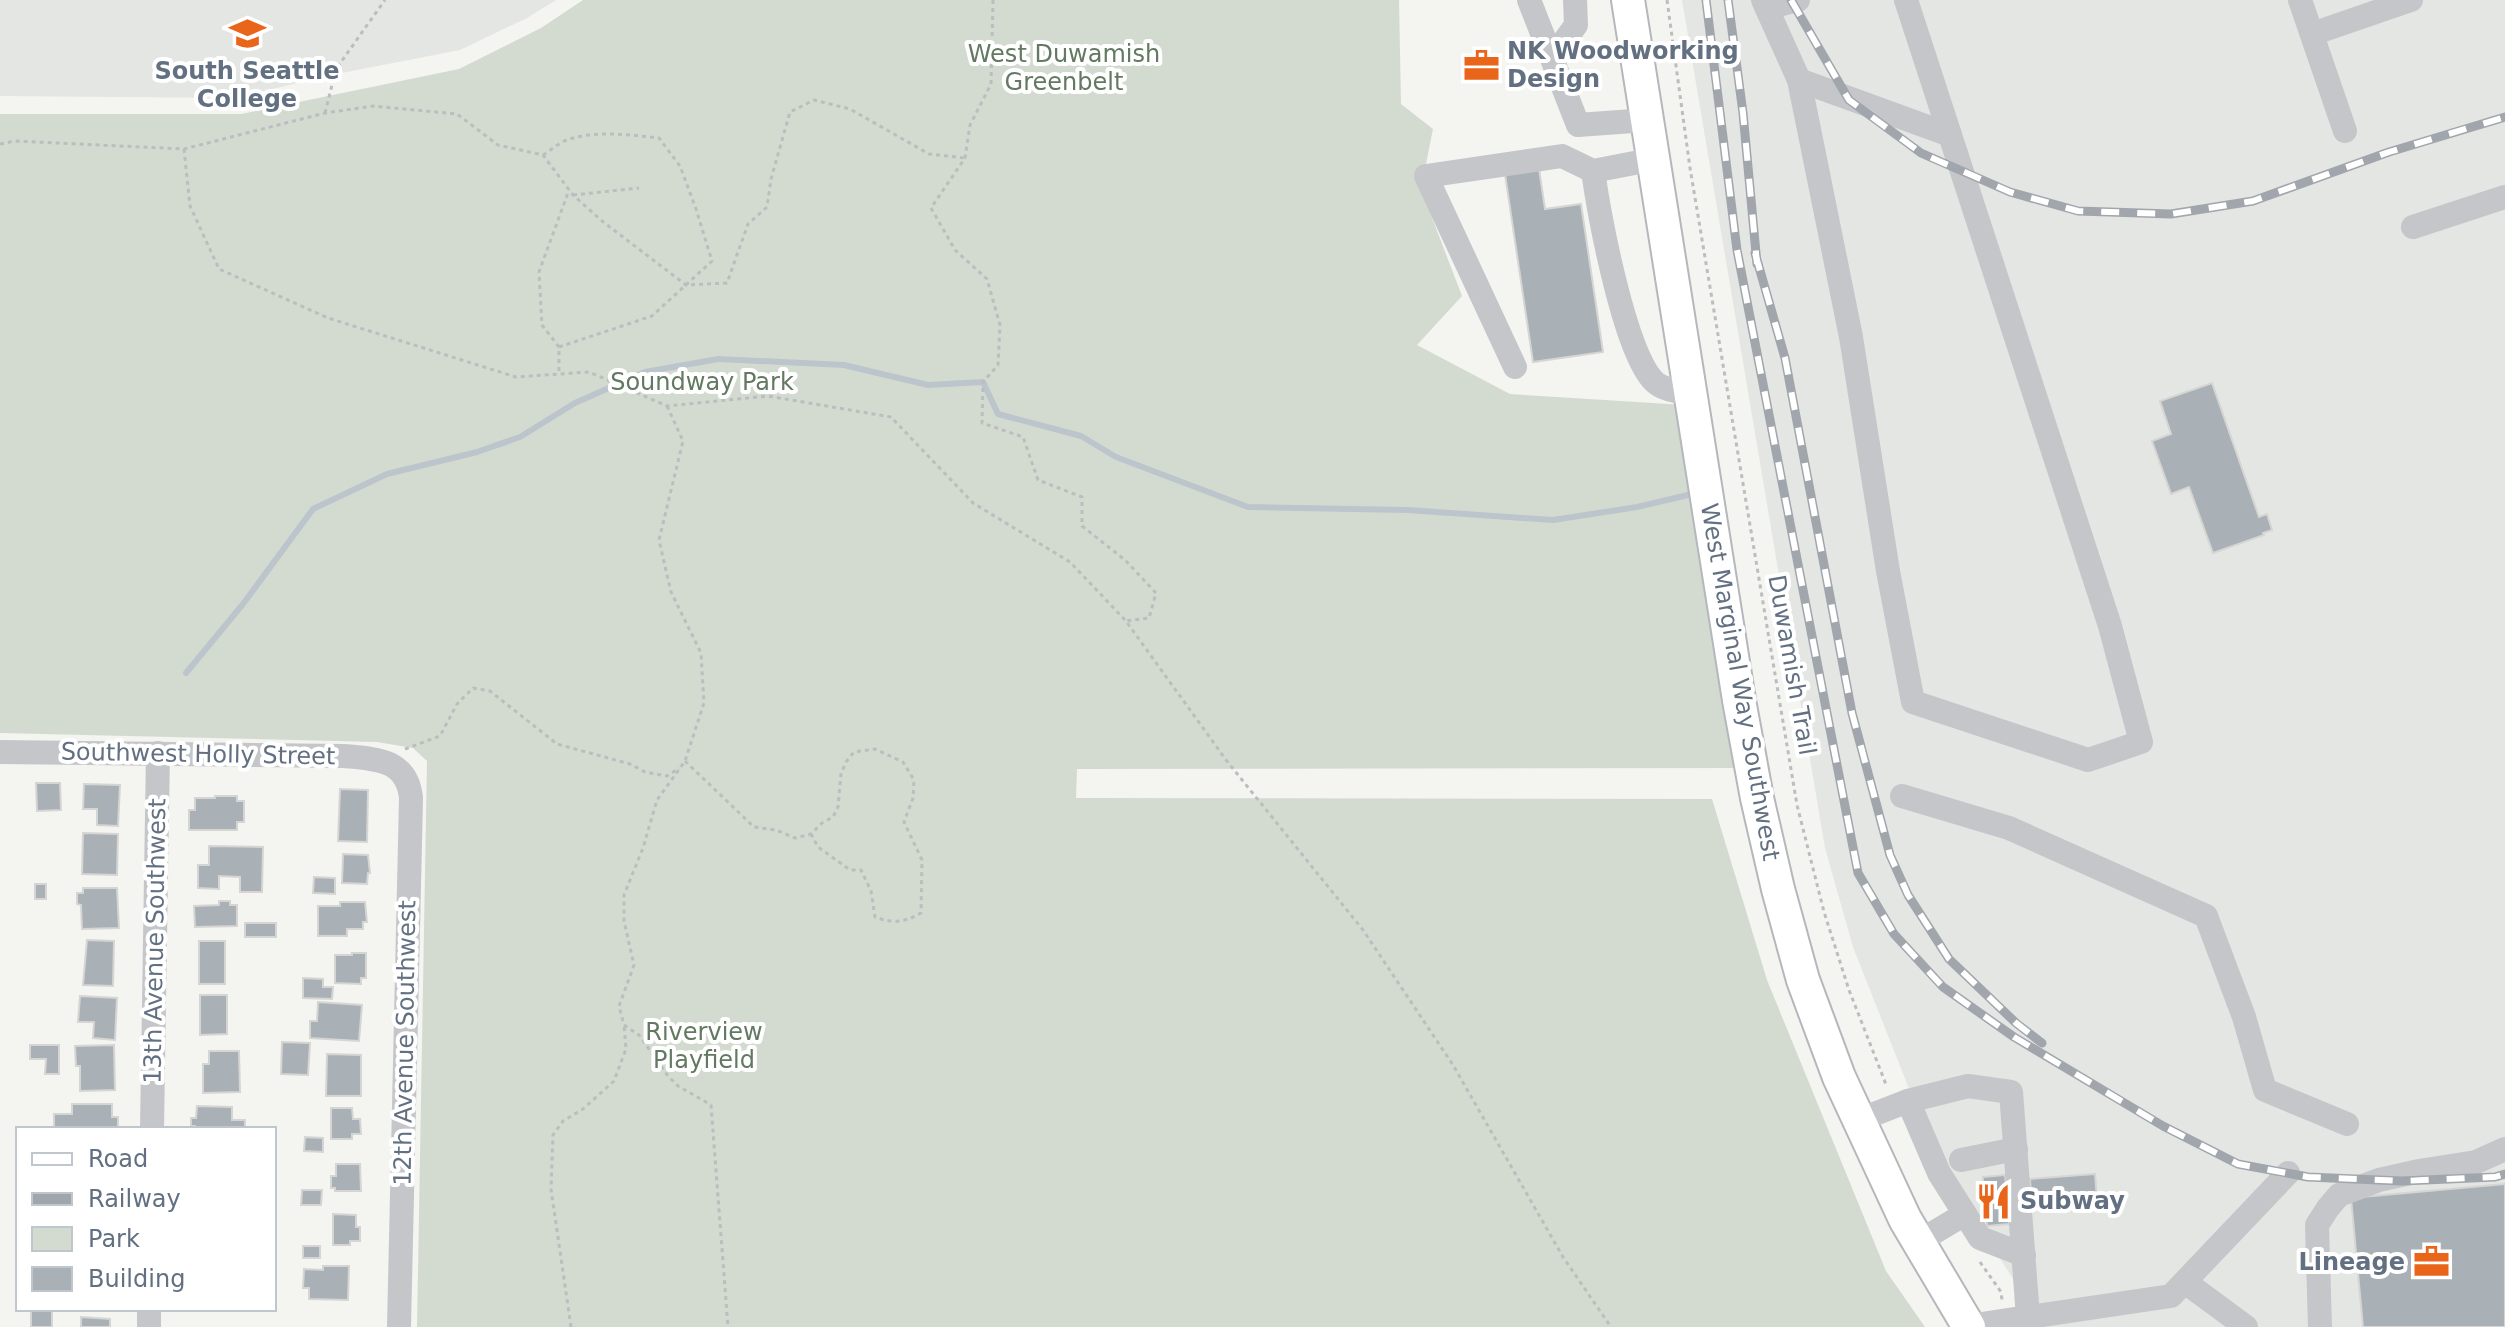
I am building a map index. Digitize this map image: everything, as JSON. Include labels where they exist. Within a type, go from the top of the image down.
[{"type":"main road","name":"West Marginal Way Southwest","points":[[1628,0],[1739,700],[1764,828],[1803,980],[1839,1077],[1905,1219],[1969,1327]]},
{"type":"street","points":[[1529,0],[1578,125],[1647,120]]},
{"type":"street","points":[[1552,58],[1576,25],[1575,0]]},
{"type":"street","points":[[1798,0],[1765,4],[1799,80],[1851,337],[1888,571],[1913,702],[2088,760],[2141,742],[2110,626],[1906,0]]},
{"type":"street","points":[[2300,0],[2345,131]]},
{"type":"street","points":[[2312,34],[2411,0]]},
{"type":"street","points":[[1799,80],[1950,135]]},
{"type":"street","points":[[1515,367],[1426,176],[1562,156],[1593,171],[1655,159]]},
{"type":"street","points":[[1593,171],[1623,314],[1640,360],[1656,384],[1691,395]]},
{"type":"street","points":[[2413,227],[2505,197]]},
{"type":"street","name":"Southwest Holly Street","points":[[0,752],[344,756],[368,758],[392,765]]},
{"type":"street","name":"13th Avenue Southwest","points":[[152,1127],[158,753]]},
{"type":"street","name":"12th Avenue Southwest","points":[[392,765],[406,776],[411,798],[399,1327]]},
{"type":"street","points":[[1902,796],[2009,828],[2206,916],[2244,1017],[2265,1090],[2347,1124]]},
{"type":"street","points":[[1859,1120],[1902,1103],[1968,1086],[2011,1092],[2028,1317]]},
{"type":"street","points":[[1902,1103],[1939,1173],[1980,1238],[2024,1255]]},
{"type":"street","points":[[1961,1160],[2016,1149]]},
{"type":"street","points":[[2320,1327],[2317,1225],[2339,1195],[2379,1180],[2476,1162],[2505,1149]]},
{"type":"street","points":[[1969,1327],[2171,1296],[2288,1173]]},
{"type":"street","points":[[1918,1242],[1965,1214]]},
{"type":"street","points":[[2185,1282],[2246,1327]]},
{"type":"path","points":[[325,113],[336,69],[385,0]]},
{"type":"path","points":[[993,0],[991,84],[970,125],[965,158],[931,208],[955,250],[987,279],[1000,325],[998,365],[983,382],[982,423],[1023,437],[1038,480],[1082,497],[1082,526],[1125,560],[1156,593],[1149,618],[1126,621]]},
{"type":"path","name":"Duwamish Trail","points":[[1667,0],[1690,168],[1797,805],[1824,912],[1849,990],[1902,1103]]},
{"type":"path","points":[[0,144],[15,141],[184,149],[325,113],[373,106],[457,114],[498,145],[543,155],[573,195],[686,285],[727,283],[748,224],[767,207],[771,179],[790,112],[814,100],[850,109],[929,154],[965,158]]},
{"type":"path","points":[[543,155],[566,139],[588,135],[659,138],[680,166],[712,261],[652,316],[559,347]]},
{"type":"path","points":[[184,149],[190,206],[219,269],[328,318],[516,377],[589,372],[667,406],[768,396],[891,417],[973,503],[1070,562],[1126,621],[1226,760],[1363,930],[1453,1065],[1563,1257],[1611,1327]]},
{"type":"path","points":[[573,195],[639,188]]},
{"type":"path","points":[[559,374],[559,347],[542,325],[539,272],[569,190]]},
{"type":"path","points":[[571,1327],[551,1189],[553,1135],[563,1121],[583,1109],[614,1081],[626,1049],[619,1006],[634,965],[624,921],[624,895],[643,848],[657,800],[685,761],[704,703],[701,653],[671,592],[659,540],[683,441],[667,406]]},
{"type":"path","points":[[392,765],[393,749],[403,749],[440,736],[457,704],[473,688],[490,691],[557,744],[630,764],[645,772],[667,776],[681,767]]},
{"type":"path","points":[[685,761],[754,827],[776,830],[795,838],[811,834],[833,817],[838,807],[841,774],[854,752],[875,749],[903,762],[914,780],[913,798],[904,822],[922,860],[921,913],[909,920],[875,917],[871,891],[861,870],[850,870],[818,847],[811,834]]},
{"type":"path","points":[[624,1025],[639,1035],[678,1086],[711,1105],[728,1327]]},
{"type":"path","points":[[1980,1261],[2001,1292],[2001,1298]]},
{"type":"shaded area","name":"South Seattle College","points":[[0,0],[556,0],[527,18],[460,50],[326,76],[236,98],[0,96]]},
{"type":"shaded area","points":[[1682,0],[2505,0],[2505,1327],[2041,1327],[1965,1205],[1919,1114],[1853,947],[1825,848]]},
{"type":"green space","points":[[583,0],[1399,0],[1401,104],[1433,129],[1421,189],[1462,296],[1417,345],[1510,394],[1685,405],[1743,768],[1077,769],[1076,798],[1712,799],[1767,980],[1886,1271],[1925,1327],[417,1327],[427,761],[413,748],[377,742],[0,733],[0,114],[241,114],[459,69],[541,28]]},
{"type":"building","points":[[1539,169],[1545,209],[1581,204],[1603,352],[1533,362],[1505,174]]},
{"type":"building","points":[[2212,383],[2259,517],[2267,514],[2272,530],[2213,553],[2189,487],[2171,494],[2152,441],[2171,434],[2160,401]]},
{"type":"building","points":[[36,783],[60,783],[61,810],[37,811]]},
{"type":"building","points":[[84,784],[120,785],[118,826],[97,825],[97,809],[83,809]]},
{"type":"building","points":[[340,789],[368,790],[367,842],[338,841]]},
{"type":"building","points":[[237,796],[237,801],[244,801],[244,822],[237,822],[237,830],[189,830],[189,810],[195,810],[195,798]]},
{"type":"building","points":[[83,833],[118,834],[117,875],[82,874]]},
{"type":"building","points":[[209,846],[263,847],[262,892],[240,892],[240,877],[219,876],[219,889],[198,888],[198,865],[209,865]]},
{"type":"building","points":[[343,854],[368,855],[370,873],[367,884],[342,883]]},
{"type":"building","points":[[314,877],[335,878],[335,894],[313,893]]},
{"type":"building","points":[[35,884],[46,884],[46,899],[35,899]]},
{"type":"building","points":[[83,888],[117,888],[119,928],[82,929],[77,893],[83,893]]},
{"type":"building","points":[[219,901],[237,905],[237,926],[195,927],[194,906],[219,905]]},
{"type":"building","points":[[340,902],[365,902],[367,922],[363,922],[363,929],[347,929],[347,936],[318,936],[318,906],[340,906]]},
{"type":"building","points":[[245,923],[276,923],[276,937],[245,937]]},
{"type":"building","points":[[87,940],[114,941],[113,986],[83,985]]},
{"type":"building","points":[[199,941],[225,941],[225,984],[199,984]]},
{"type":"building","points":[[366,953],[366,978],[361,978],[361,984],[335,983],[335,955]]},
{"type":"building","points":[[303,978],[323,979],[323,987],[333,987],[332,999],[303,998]]},
{"type":"building","points":[[200,995],[227,995],[227,1034],[200,1035]]},
{"type":"building","points":[[80,996],[117,998],[115,1040],[93,1038],[94,1022],[78,1022]]},
{"type":"building","points":[[318,1002],[362,1005],[359,1041],[310,1038],[310,1021],[317,1021]]},
{"type":"building","points":[[282,1042],[310,1043],[308,1075],[281,1074]]},
{"type":"building","points":[[30,1045],[59,1045],[59,1074],[45,1074],[46,1059],[30,1059]]},
{"type":"building","points":[[114,1045],[115,1090],[80,1091],[80,1066],[76,1066],[75,1046]]},
{"type":"building","points":[[209,1051],[239,1051],[240,1092],[203,1093],[203,1064],[209,1064]]},
{"type":"building","points":[[327,1054],[361,1055],[361,1096],[326,1096]]},
{"type":"building","points":[[72,1104],[112,1104],[112,1117],[118,1117],[118,1127],[54,1127],[54,1114],[72,1114]]},
{"type":"building","points":[[197,1106],[232,1107],[232,1120],[245,1120],[245,1127],[191,1126],[191,1118],[196,1118]]},
{"type":"building","points":[[331,1108],[352,1108],[353,1119],[360,1119],[361,1134],[352,1134],[352,1139],[331,1139]]},
{"type":"building","points":[[305,1137],[323,1138],[323,1152],[304,1151]]},
{"type":"building","points":[[336,1164],[360,1164],[361,1191],[335,1191],[331,1188],[331,1176],[336,1176]]},
{"type":"building","points":[[2095,1174],[2097,1200],[2032,1205],[2030,1179]]},
{"type":"building","name":"Subway","points":[[2005,1175],[2009,1224],[1987,1226],[1986,1214],[1982,1215],[1980,1187],[1983,1187],[1983,1177]]},
{"type":"building","name":"Lineage","points":[[2505,1184],[2505,1327],[2363,1327],[2351,1198]]},
{"type":"building","points":[[302,1190],[322,1190],[321,1205],[301,1205]]},
{"type":"building","points":[[333,1214],[356,1215],[360,1241],[350,1241],[350,1245],[333,1245]]},
{"type":"building","points":[[303,1246],[320,1246],[320,1258],[303,1258]]},
{"type":"building","points":[[323,1266],[349,1266],[348,1300],[309,1299],[309,1288],[303,1288],[304,1269],[323,1270]]},
{"type":"building","points":[[31,1311],[52,1311],[52,1327],[31,1327]]},
{"type":"building","points":[[81,1317],[110,1319],[110,1327],[81,1327]]},
{"type":"waterway","points":[[186,673],[243,604],[313,509],[387,474],[477,452],[520,437],[575,403],[645,372],[718,359],[844,365],[928,385],[983,382],[998,414],[1081,436],[1116,457],[1248,507],[1408,510],[1553,520],[1637,507],[1688,495]]},
{"type":"railway","points":[[1706,0],[1737,250],[1858,873],[1894,934],[1943,987],[2014,1037],[2163,1126],[2238,1164],[2308,1177],[2402,1181],[2505,1174]]},
{"type":"railway","points":[[1728,0],[1743,113],[1757,264]]},
{"type":"railway","points":[[1791,0],[1849,100],[1921,153],[2010,192],[2078,211],[2171,214],[2253,201],[2389,152],[2505,117]]},
{"type":"railway","points":[[1755,253],[1785,358],[1852,713],[1890,855],[1908,895],[1949,959],[2016,1023],[2042,1043]]},
{"type":"place","name":"South Seattle College","points":[[247,34]]},
{"type":"place","name":"NK Woodworking Design","points":[[1481,65]]},
{"type":"place","name":"Subway","points":[[1994,1201]]},
{"type":"place","name":"Lineage","points":[[2431,1262]]},
{"type":"park label","name":"West Duwamish Greenbelt","points":[[1064,68]]},
{"type":"park label","name":"Soundway Park","points":[[702,382]]},
{"type":"park label","name":"Riverview Playfield","points":[[704,1046]]}]
